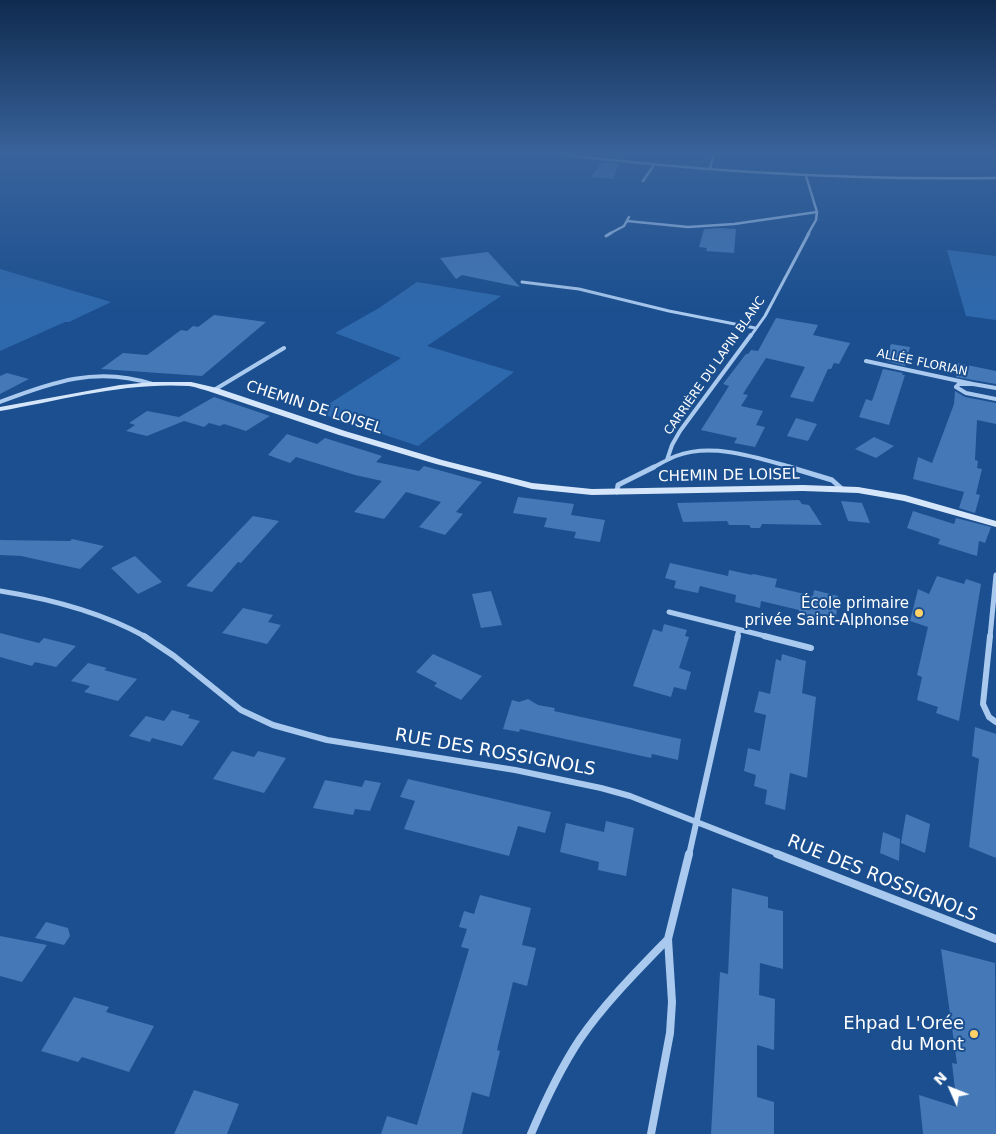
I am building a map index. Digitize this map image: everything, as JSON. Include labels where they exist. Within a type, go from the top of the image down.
[{"type":"street","points":[[606,236],[620,228],[628,219],[688,227],[734,224],[817,212],[815,207]]},
{"type":"street","name":"CARRIÈRE DU LAPIN BLANC","points":[[667,460],[676,438],[769,308],[816,220],[817,212]]},
{"type":"street","points":[[522,282],[580,289],[669,311],[755,328]]},
{"type":"street","points":[[214,390],[284,348]]},
{"type":"street","name":"ALLÉE FLORIAN","points":[[866,361],[996,388]]},
{"type":"street","points":[[0,402],[67,380],[93,376],[134,378],[152,384]]},
{"type":"street","points":[[973,384],[960,383],[956,388],[970,394],[996,399]]},
{"type":"street","name":"CHEMIN DE LOISEL","points":[[0,410],[114,388],[152,384],[191,384],[342,433],[487,476],[561,490],[617,492],[803,488],[842,489],[905,498],[996,524]]},
{"type":"street","name":"CHEMIN DE LOISEL","points":[[617,492],[617,487],[621,482],[667,460],[692,452],[731,452],[816,474],[832,480],[842,489]]},
{"type":"street","points":[[996,575],[983,704],[989,717],[996,722]]},
{"type":"street","name":"RUE DES ROSSIGNOLS","points":[[0,591],[65,604],[118,623],[161,647],[238,708],[253,717],[286,730],[324,739],[531,772],[582,782],[630,796],[996,939]]},
{"type":"street","points":[[669,612],[811,648]]},
{"type":"street","points":[[651,1134],[670,1033],[672,1002],[668,939],[697,822],[739,630]]},
{"type":"street","points":[[531,1134],[548,1096],[579,1040],[611,1000],[668,939]]},
{"type":"shaded area","points":[[947,250],[996,256],[996,320],[966,316]]},
{"type":"shaded area","points":[[0,269],[111,302],[0,351]]},
{"type":"shaded area","points":[[417,282],[501,296],[427,346],[514,372],[418,446],[316,412],[401,358],[335,333],[379,308]]},
{"type":"building","points":[[704,229],[736,229],[734,253],[706,251],[707,248],[699,247]]},
{"type":"building","points":[[488,252],[520,287],[462,275],[456,279],[440,258]]},
{"type":"building","points":[[214,315],[266,322],[202,376],[101,369],[123,353],[147,355],[181,330],[187,331],[193,326],[198,327]]},
{"type":"building","points":[[776,318],[818,325],[813,335],[850,343],[839,364],[834,363],[831,369],[828,369],[813,402],[790,397],[805,367],[766,358],[743,394],[748,395],[741,406],[763,411],[756,425],[765,427],[755,447],[734,443],[737,438],[701,430],[729,386],[723,384],[746,354],[751,350],[758,351]]},
{"type":"building","points":[[891,344],[910,347],[905,366],[886,361]]},
{"type":"building","points":[[957,363],[996,371],[996,384],[956,377]]},
{"type":"building","points":[[883,369],[905,375],[889,425],[859,417],[866,399],[872,401]]},
{"type":"building","points":[[7,373],[29,379],[0,394],[0,376]]},
{"type":"building","points":[[955,391],[965,397],[996,403],[996,424],[977,420],[975,460],[978,461],[977,468],[982,469],[976,494],[980,495],[975,513],[959,508],[964,492],[913,479],[918,457],[932,463],[954,404]]},
{"type":"building","points":[[214,397],[270,416],[246,431],[224,424],[220,426],[209,423],[204,427],[184,421],[147,436],[126,431],[135,425],[129,423],[147,411],[179,417]]},
{"type":"building","points":[[796,418],[817,424],[808,441],[787,436]]},
{"type":"building","points":[[287,434],[317,444],[325,438],[382,456],[376,462],[419,471],[424,466],[482,482],[456,512],[463,514],[445,535],[419,527],[441,502],[406,492],[384,519],[354,512],[382,481],[296,457],[290,463],[268,455]]},
{"type":"building","points":[[874,437],[894,446],[876,458],[855,449]]},
{"type":"building","points":[[518,497],[574,504],[571,515],[605,520],[600,542],[574,538],[576,532],[544,527],[547,518],[513,513]]},
{"type":"building","points":[[799,500],[802,504],[809,505],[822,525],[762,524],[760,528],[751,528],[749,525],[729,525],[727,521],[683,522],[677,503]]},
{"type":"building","points":[[841,501],[862,503],[870,523],[848,521]]},
{"type":"building","points":[[913,511],[954,524],[956,518],[991,527],[985,543],[979,541],[977,556],[938,544],[940,539],[907,528]]},
{"type":"building","points":[[253,516],[279,521],[241,563],[238,562],[212,592],[186,586]]},
{"type":"building","points":[[72,539],[104,546],[80,569],[21,556],[0,555],[0,540],[70,541]]},
{"type":"building","points":[[135,556],[162,582],[138,594],[111,568]]},
{"type":"building","points":[[670,563],[728,576],[729,570],[753,574],[777,579],[775,587],[813,596],[814,590],[838,596],[836,619],[824,616],[823,623],[798,617],[799,610],[761,601],[760,608],[735,602],[736,595],[700,586],[698,593],[674,588],[676,581],[665,578]]},
{"type":"building","points":[[937,576],[964,584],[966,579],[981,584],[959,721],[936,713],[938,707],[917,700],[922,677],[917,675],[928,627],[910,621],[918,589],[929,594]]},
{"type":"building","points":[[491,591],[502,625],[481,628],[472,594]]},
{"type":"building","points":[[243,608],[273,615],[268,622],[281,625],[267,644],[222,633]]},
{"type":"building","points":[[664,624],[687,630],[685,636],[689,637],[679,668],[691,672],[686,690],[674,687],[671,697],[633,686],[653,629],[662,632]]},
{"type":"building","points":[[0,633],[39,643],[44,638],[76,646],[56,667],[35,662],[32,666],[0,657]]},
{"type":"building","points":[[433,654],[482,676],[461,700],[434,686],[437,683],[416,672]]},
{"type":"building","points":[[782,654],[806,661],[802,693],[816,697],[807,778],[790,773],[785,810],[765,804],[767,790],[754,786],[756,775],[744,771],[748,748],[760,751],[766,715],[754,712],[759,691],[770,694],[776,659],[781,661]]},
{"type":"building","points":[[88,663],[107,668],[104,670],[137,679],[118,701],[84,692],[90,686],[71,681]]},
{"type":"building","points":[[528,699],[538,705],[555,708],[554,711],[681,739],[678,760],[652,754],[651,758],[520,729],[519,732],[503,729],[512,700],[519,702]]},
{"type":"building","points":[[172,710],[190,715],[188,718],[200,721],[182,746],[152,738],[150,742],[129,736],[146,716],[164,721]]},
{"type":"building","points":[[975,727],[996,734],[996,858],[969,847],[979,759],[972,756]]},
{"type":"building","points":[[232,751],[254,757],[258,751],[286,758],[264,793],[213,779]]},
{"type":"building","points":[[408,779],[551,812],[545,833],[518,826],[509,856],[404,829],[415,801],[400,797]]},
{"type":"building","points":[[325,780],[362,787],[365,780],[381,783],[370,811],[355,809],[353,815],[313,808]]},
{"type":"building","points":[[906,814],[930,824],[925,853],[901,843]]},
{"type":"building","points":[[606,821],[634,828],[626,876],[598,870],[599,862],[560,852],[566,823],[604,832]]},
{"type":"building","points":[[883,832],[900,839],[899,861],[880,853]]},
{"type":"building","points":[[732,888],[768,897],[768,908],[783,911],[783,969],[760,963],[759,995],[775,999],[774,1050],[757,1045],[757,1097],[774,1102],[774,1134],[711,1134],[720,972],[728,974]]},
{"type":"building","points":[[480,895],[531,908],[522,945],[536,948],[527,986],[513,982],[497,1050],[500,1051],[489,1097],[472,1092],[462,1134],[381,1134],[387,1116],[417,1125],[469,949],[461,947],[467,929],[459,927],[464,911],[474,914]]},
{"type":"building","points":[[46,922],[68,928],[70,936],[64,945],[35,938]]},
{"type":"building","points":[[0,936],[47,945],[22,982],[0,976]]},
{"type":"building","name":"Ehpad L'Orée du Mont","points":[[941,949],[995,963],[996,1134],[923,1134],[919,1095],[957,1107],[952,1063],[957,1064]]},
{"type":"building","points":[[74,997],[109,1007],[106,1012],[154,1026],[129,1072],[82,1057],[78,1062],[41,1051]]},
{"type":"building","points":[[194,1090],[239,1104],[227,1134],[174,1134]]},
{"type":"place","name":"École primaire privée Saint-Alphonse","points":[[919,613]]},
{"type":"place","name":"Ehpad L'Orée du Mont","points":[[974,1034]]}]
